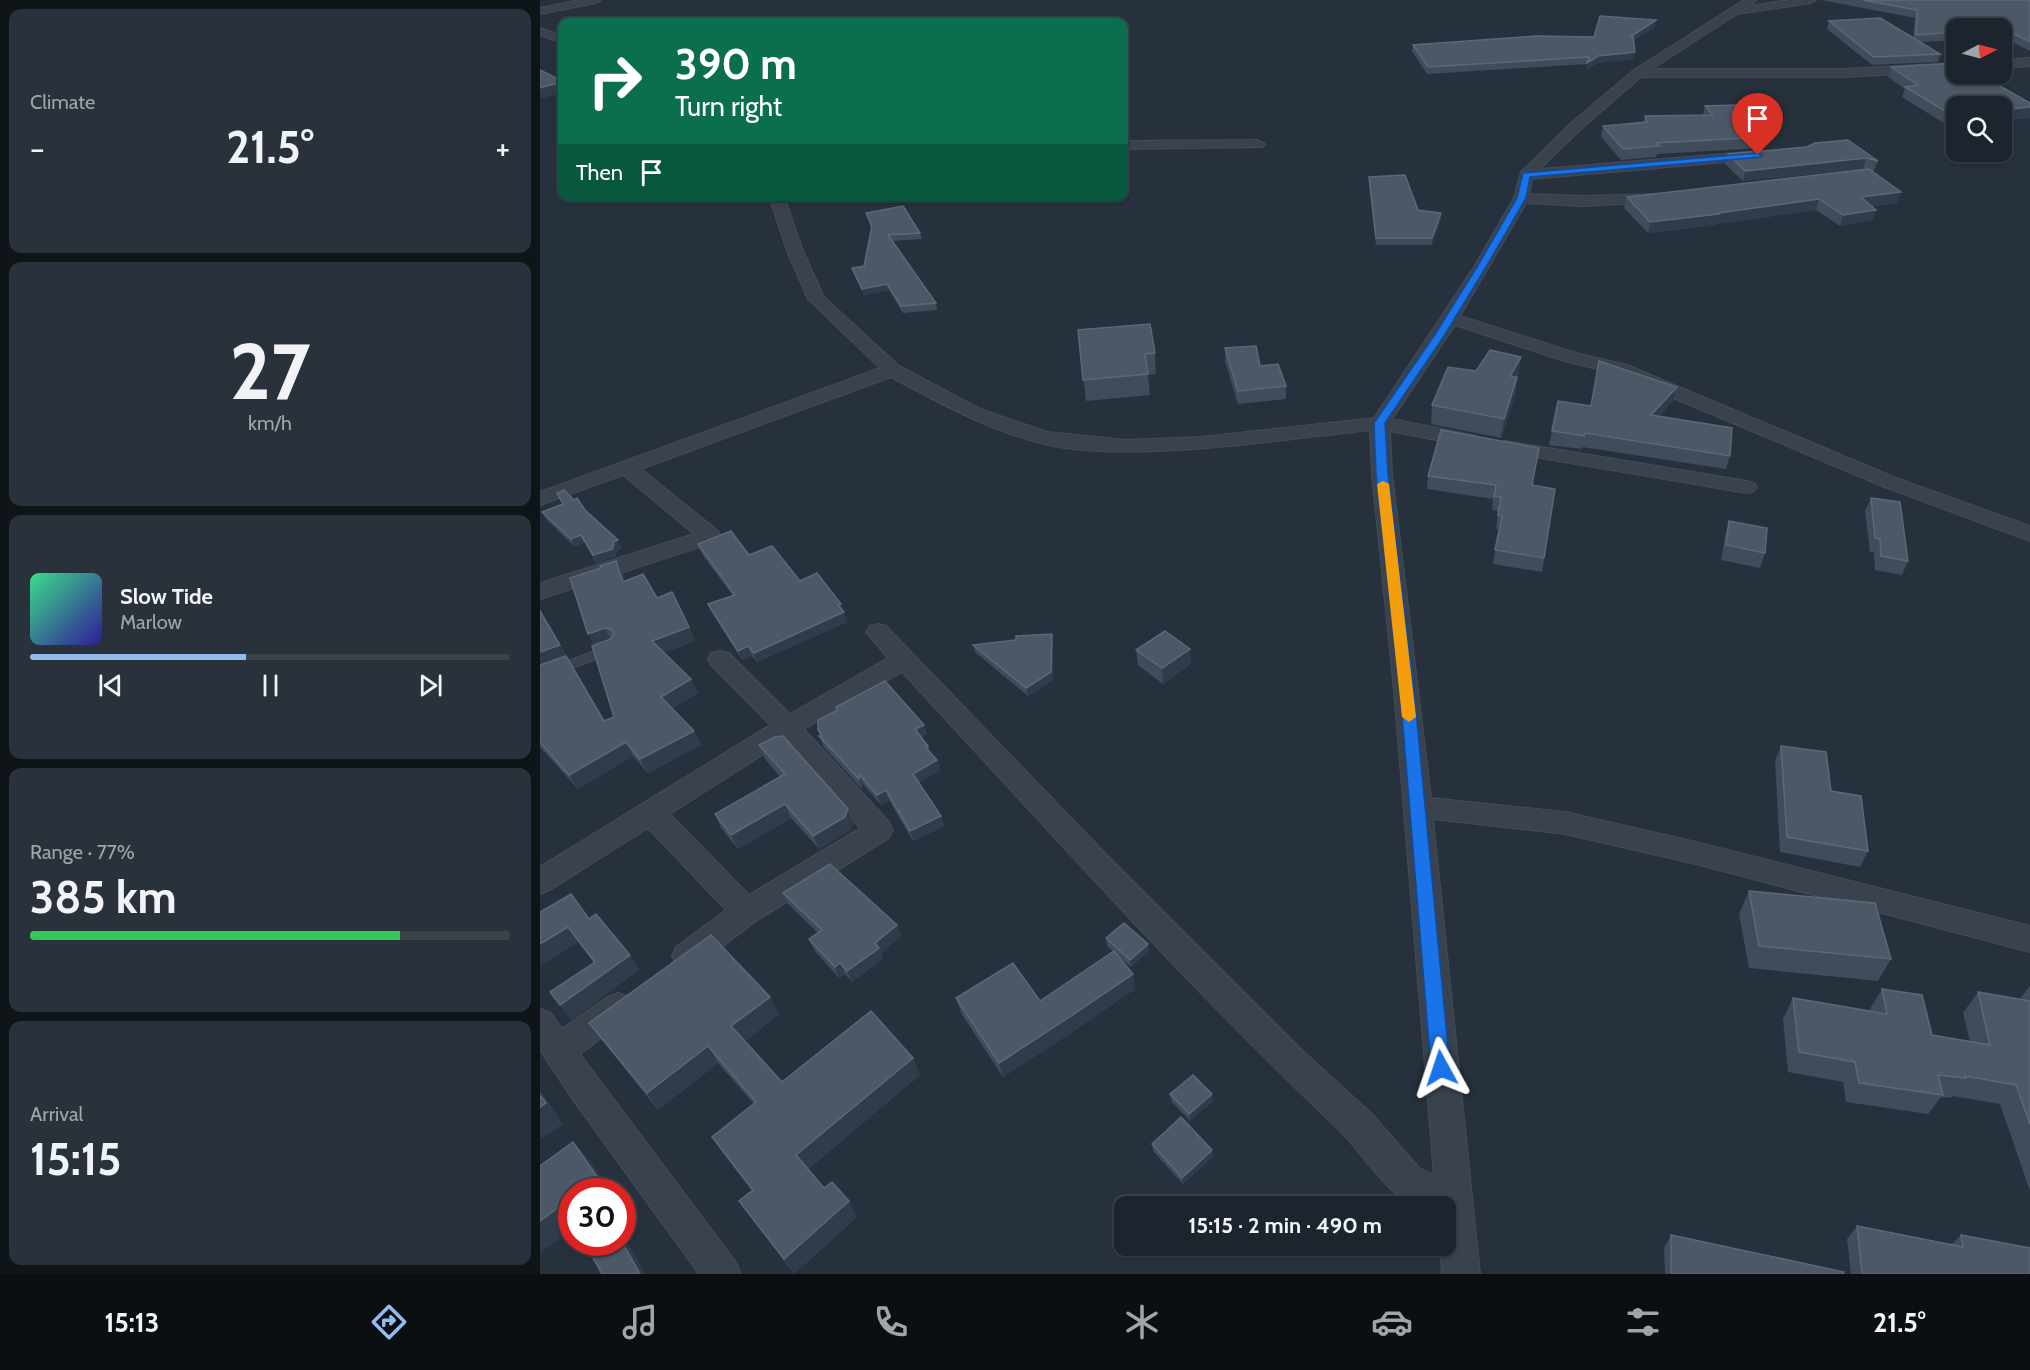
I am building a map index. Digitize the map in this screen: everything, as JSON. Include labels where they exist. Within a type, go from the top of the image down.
[{"type":"street","points":[[540,11],[596,0]]},
{"type":"street","points":[[1452,1196],[1407,690],[1382,474],[1380,423],[1450,318],[1521,198],[1526,175],[1576,126],[1638,73],[1751,0]]},
{"type":"street","points":[[1732,12],[1811,0]]},
{"type":"street","points":[[540,31],[558,38]]},
{"type":"street","points":[[2012,63],[2030,62]]},
{"type":"street","points":[[2016,63],[2030,71]]},
{"type":"street","points":[[1638,73],[1843,73],[1946,68]]},
{"type":"street","points":[[1128,145],[1258,144]]},
{"type":"street","points":[[1526,175],[1770,154]]},
{"type":"street","points":[[1521,198],[1622,201],[1677,197]]},
{"type":"street","points":[[778,201],[795,251],[817,299],[892,370],[973,412],[1044,438],[1126,446],[1202,443],[1380,423],[1505,447],[1747,487]]},
{"type":"street","points":[[1450,318],[1570,357],[1620,369],[1889,482],[2030,534]]},
{"type":"street","points":[[540,499],[791,405],[892,370]]},
{"type":"street","points":[[540,591],[710,536],[627,468]]},
{"type":"street","points":[[878,632],[1091,857],[1292,1063],[1360,1126],[1408,1181],[1440,1196]]},
{"type":"street","points":[[559,1050],[746,912],[879,830],[787,727],[720,659]]},
{"type":"street","points":[[540,882],[652,814],[787,727],[904,660]]},
{"type":"street","points":[[1417,807],[1565,822],[2030,939]]},
{"type":"street","points":[[652,814],[746,912]]},
{"type":"street","points":[[540,1023],[722,1274]]},
{"type":"street","points":[[1456,1229],[1461,1274]]},
{"type":"lane","points":[[540,676],[613,648]]},
{"type":"building","points":[[1863,0],[2030,0],[2030,42],[2012,33],[2012,18],[1946,18],[1946,33],[1916,35],[1917,10]]},
{"type":"building","points":[[1600,16],[1656,20],[1630,37],[1633,36],[1635,52],[1598,56],[1587,63],[1589,57],[1428,67],[1413,45],[1537,36],[1594,37]]},
{"type":"building","points":[[1880,18],[1940,54],[1874,57],[1829,21]]},
{"type":"building","points":[[1946,64],[1946,84],[1997,84],[2030,103],[2030,107],[2012,109],[2012,96],[1946,96],[1946,112],[1905,87],[1918,85],[1891,67]]},
{"type":"building","points":[[540,70],[558,79],[558,83],[540,88]]},
{"type":"building","points":[[1738,105],[1763,137],[1656,143],[1659,146],[1623,149],[1603,126],[1647,122],[1645,116],[1713,115],[1705,106]]},
{"type":"building","points":[[1848,140],[1878,161],[1866,158],[1745,171],[1728,154],[1807,147],[1815,143]]},
{"type":"building","points":[[1869,169],[1901,192],[1861,197],[1876,210],[1843,215],[1819,199],[1650,222],[1627,197]]},
{"type":"building","points":[[1405,175],[1418,210],[1441,213],[1432,238],[1376,238],[1369,177]]},
{"type":"building","points":[[903,206],[920,233],[888,235],[936,303],[901,306],[887,284],[862,289],[852,268],[864,266],[872,226],[866,213]]},
{"type":"building","points":[[1150,324],[1155,353],[1145,354],[1148,374],[1083,380],[1078,330]]},
{"type":"building","points":[[1256,346],[1260,366],[1278,364],[1286,386],[1238,391],[1225,348]]},
{"type":"building","points":[[1490,350],[1521,357],[1510,376],[1517,377],[1504,419],[1432,405],[1448,367],[1476,371]]},
{"type":"building","points":[[1599,361],[1677,387],[1651,415],[1732,428],[1730,456],[1585,433],[1584,436],[1552,431],[1558,401],[1591,406]]},
{"type":"building","points":[[1441,430],[1539,448],[1532,485],[1555,489],[1544,558],[1495,550],[1502,516],[1498,515],[1501,497],[1494,496],[1496,485],[1428,476]]},
{"type":"building","points":[[564,490],[574,500],[577,498],[585,510],[618,540],[613,542],[613,549],[593,555],[581,535],[571,539],[542,512],[563,504],[557,493]]},
{"type":"building","points":[[1871,498],[1900,502],[1908,561],[1881,556],[1880,539],[1875,538]]},
{"type":"building","points":[[1729,521],[1767,528],[1765,553],[1726,545]]},
{"type":"building","points":[[731,531],[749,555],[772,546],[800,581],[817,573],[841,604],[838,605],[844,612],[754,653],[748,646],[738,651],[708,604],[735,595],[698,544]]},
{"type":"building","points":[[616,561],[623,582],[643,574],[657,598],[672,592],[689,627],[652,641],[691,679],[661,697],[694,731],[640,759],[626,742],[569,775],[540,742],[540,665],[566,656],[604,721],[614,717],[592,646],[611,639],[614,633],[611,629],[605,628],[588,634],[570,578]]},
{"type":"building","points":[[540,611],[560,645],[540,652]]},
{"type":"building","points":[[1165,631],[1190,649],[1162,668],[1136,650]]},
{"type":"building","points":[[1052,634],[1051,672],[1026,688],[973,645],[1016,640],[1016,636]]},
{"type":"building","points":[[885,681],[924,725],[915,729],[928,746],[925,747],[937,760],[913,774],[941,816],[910,831],[886,790],[877,795],[860,775],[859,779],[819,736],[822,736],[818,730],[818,720],[838,710],[836,707]]},
{"type":"building","points":[[783,736],[848,809],[845,817],[813,836],[785,804],[731,835],[715,814],[785,774],[759,745],[775,737]]},
{"type":"building","points":[[1781,746],[1826,752],[1831,791],[1861,796],[1868,851],[1787,837]]},
{"type":"building","points":[[830,864],[897,925],[875,943],[879,948],[847,971],[840,963],[835,967],[809,939],[822,930],[783,893]]},
{"type":"building","points":[[1749,891],[1875,903],[1891,959],[1759,946]]},
{"type":"building","points":[[571,894],[589,919],[596,914],[630,955],[560,1005],[550,992],[595,962],[568,927],[540,944],[540,912]]},
{"type":"building","points":[[1124,923],[1148,944],[1130,960],[1106,938]]},
{"type":"building","points":[[711,935],[770,997],[731,1026],[782,1082],[871,1011],[913,1058],[796,1155],[824,1188],[832,1182],[849,1201],[784,1259],[739,1201],[753,1190],[712,1137],[756,1102],[708,1046],[647,1093],[589,1023]]},
{"type":"building","points":[[1114,951],[1133,974],[999,1063],[956,998],[1013,963],[1040,1001]]},
{"type":"building","points":[[1882,989],[1922,995],[1932,1035],[1990,1045],[1978,992],[2030,1001],[2030,1124],[2016,1085],[1965,1076],[1966,1078],[1938,1075],[1943,1095],[1859,1083],[1855,1062],[1799,1052],[1793,998],[1887,1014]]},
{"type":"building","points":[[1193,1075],[1212,1094],[1189,1114],[1170,1094]]},
{"type":"building","points":[[540,1095],[546,1103],[540,1107]]},
{"type":"building","points":[[1181,1117],[1212,1150],[1182,1178],[1152,1144]]},
{"type":"building","points":[[573,1142],[598,1178],[558,1178],[558,1208],[540,1221],[540,1166]]},
{"type":"building","points":[[1857,1226],[1963,1247],[1961,1235],[2030,1248],[2030,1274],[1862,1274]]},
{"type":"building","points":[[1671,1235],[1844,1272],[1844,1274],[1671,1274]]},
{"type":"building","points":[[592,1256],[630,1256],[640,1274],[602,1274]]},
{"type":"slow traffic","points":[[1383,484],[1409,717]]},
{"type":"route","points":[[1441,1068],[1407,690],[1382,474],[1380,423],[1482,267],[1521,198],[1526,175],[1758,155]]}]
